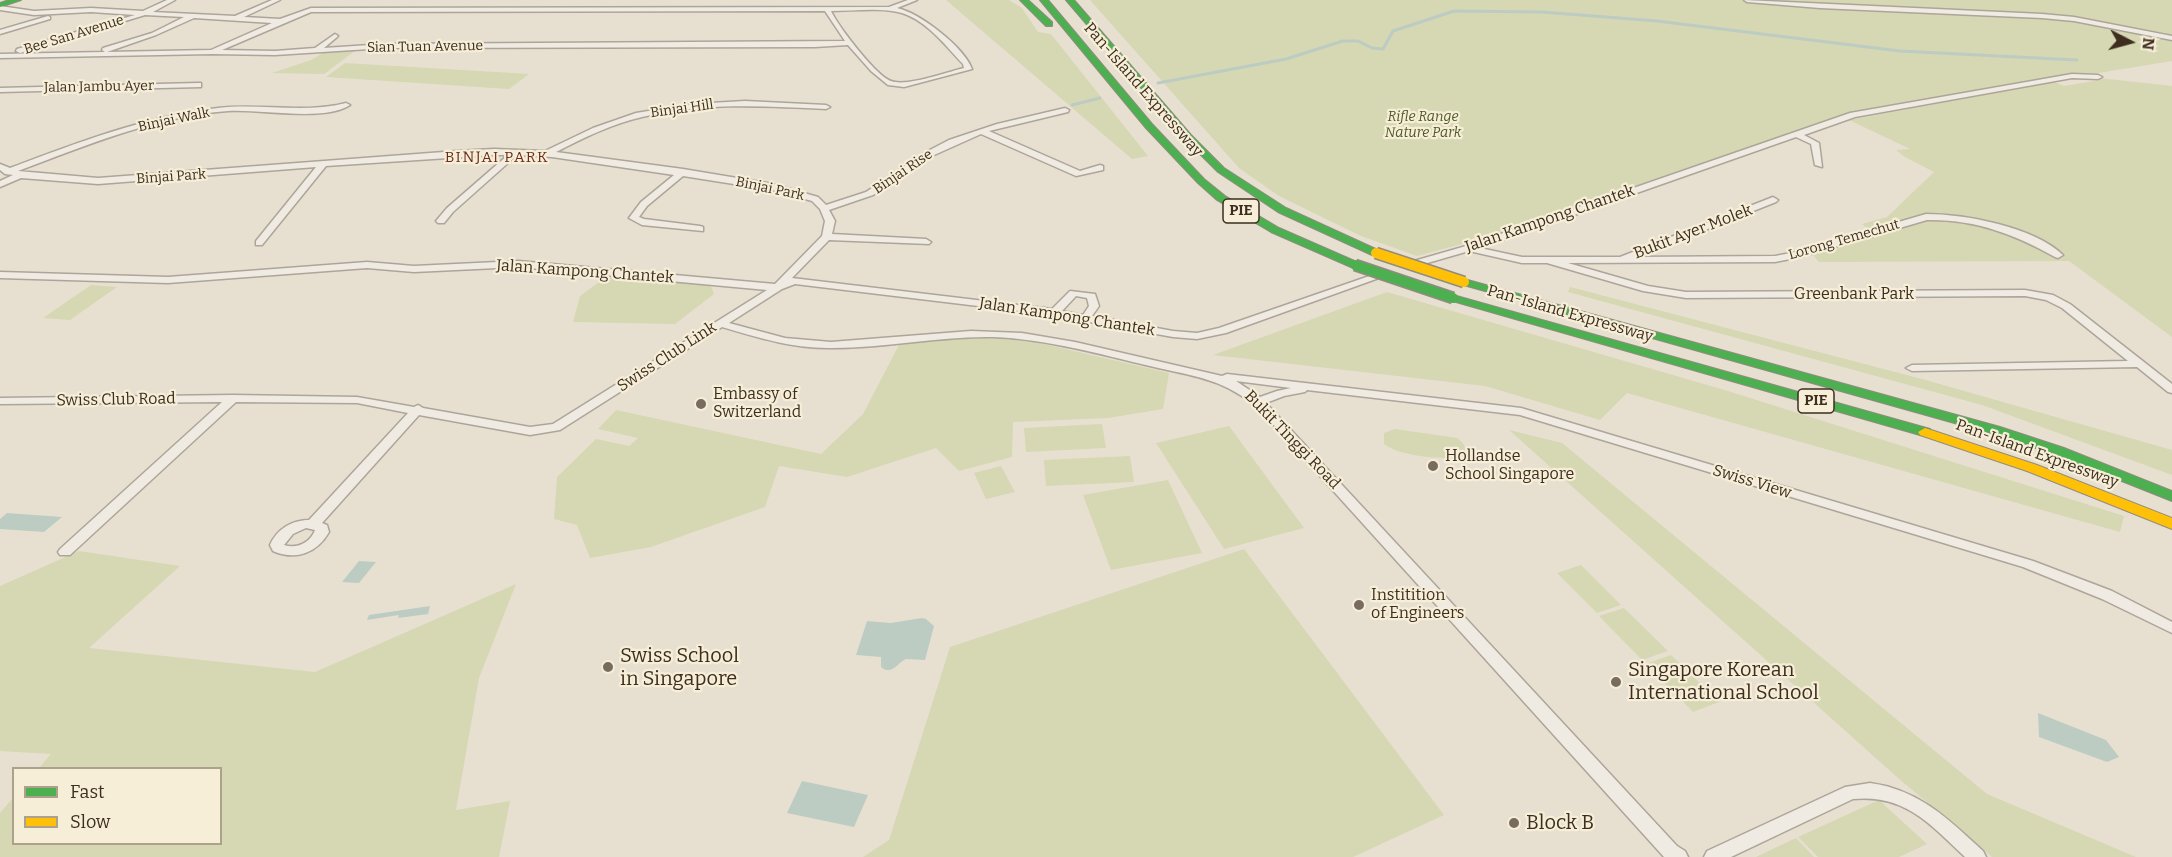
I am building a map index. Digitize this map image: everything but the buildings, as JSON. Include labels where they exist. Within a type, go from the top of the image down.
[{"type":"highway","points":[[1,8],[17,0]]},
{"type":"highway","points":[[1024,0],[1068,42],[1107,89],[1149,126]]},
{"type":"highway","name":"Pan-Island Expressway","points":[[1044,0],[1149,126],[1201,182],[1221,198],[1275,230],[1355,265],[1453,298],[1941,437],[2032,468],[2172,524]]},
{"type":"highway","name":"Pan-Island Expressway","points":[[1070,0],[1194,145],[1227,176],[1303,221],[1376,253],[1464,282],[1995,430],[2059,451],[2172,496]]},
{"type":"highway","points":[[1083,0],[1151,82],[1174,121]]},
{"type":"street","points":[[144,13],[172,0]]},
{"type":"street","points":[[234,18],[273,0]]},
{"type":"street","points":[[891,9],[914,0]]},
{"type":"street","points":[[1747,0],[1820,6],[2042,16],[2074,19],[2172,38]]},
{"type":"street","points":[[1,8],[29,14],[61,14],[91,10],[280,21]]},
{"type":"street","points":[[212,52],[280,21],[311,10],[827,9],[891,9],[903,10],[921,18],[966,63],[968,69],[904,85],[891,84],[884,81],[851,43],[830,17],[827,9]]},
{"type":"street","name":"Bee San Avenue","points":[[2,56],[144,13]]},
{"type":"street","points":[[0,32],[61,14]]},
{"type":"street","points":[[95,54],[154,34],[194,16]]},
{"type":"street","points":[[317,51],[335,36]]},
{"type":"street","name":"Sian Tuan Avenue","points":[[2,56],[275,53],[385,46],[851,43]]},
{"type":"street","name":"Jalan Kampong Chantek","points":[[0,275],[168,280],[367,265],[414,268],[518,264],[778,287],[794,281],[1055,312],[1197,336],[1222,331],[1425,260],[1469,248],[1868,112],[2072,76],[2098,77]]},
{"type":"street","name":"Jalan Jambu Ayer","points":[[0,90],[198,85]]},
{"type":"street","name":"Binjai Hill","points":[[546,154],[613,123],[668,108],[750,103],[826,107]]},
{"type":"street","name":"Binjai Walk","points":[[4,170],[109,135],[196,113],[248,108],[319,112],[346,105]]},
{"type":"street","name":"Binjai Rise","points":[[824,208],[865,196],[936,150],[981,131],[1065,110]]},
{"type":"street","points":[[981,131],[1079,174],[1100,168]]},
{"type":"street","points":[[1798,135],[1815,143],[1819,165]]},
{"type":"street","points":[[441,221],[450,210],[515,153]]},
{"type":"street","name":"Binjai Park","points":[[4,170],[20,175],[98,181],[457,154],[546,154],[682,172],[772,187],[803,195],[815,199],[824,208],[830,221],[827,237]]},
{"type":"street","points":[[259,243],[322,164]]},
{"type":"street","points":[[682,172],[644,204],[633,218],[642,222],[700,229]]},
{"type":"street","name":"Binjai Park","points":[[0,184],[20,175]]},
{"type":"street","name":"Bukit Ayer Molek","points":[[1469,248],[1511,259],[1621,260],[1773,200]]},
{"type":"street","name":"Lorong Temechut","points":[[1621,260],[1775,259],[1797,255],[1926,217],[1945,216],[2014,232],[2058,255]]},
{"type":"street","points":[[778,287],[827,237],[926,242]]},
{"type":"street","name":"Greenbank Park","points":[[1551,261],[1647,289],[1686,295],[2033,294],[2049,297],[2066,306],[2172,390]]},
{"type":"street","name":"Swiss Club Link","points":[[556,428],[778,287]]},
{"type":"street","points":[[1055,312],[1074,293],[1091,296],[1094,306],[1086,318]]},
{"type":"street","name":"Bukit Tinggi Road","points":[[719,323],[780,340],[809,345],[842,345],[966,334],[1025,337],[1228,380],[1244,389],[1259,402],[1596,771],[1671,852],[1679,857]]},
{"type":"street","points":[[1912,368],[2139,364]]},
{"type":"street","name":"Swiss View","points":[[1206,374],[1521,412],[2028,564],[2107,595],[2172,628]]},
{"type":"street","name":"Swiss View","points":[[1259,402],[1281,393],[1317,388]]},
{"type":"street","points":[[64,552],[233,398]]},
{"type":"street","name":"Swiss Club Road","points":[[0,401],[233,398],[357,400],[530,431],[556,428]]},
{"type":"street","points":[[313,524],[418,410]]},
{"type":"street","points":[[1713,857],[1851,792],[1868,789],[1894,794],[1920,807],[1977,857]]},
{"type":"green space","points":[[946,0],[1009,0],[1022,8],[1038,32],[1051,34],[1148,156],[1132,159]]},
{"type":"green space","name":"Rifle Range Nature Park","points":[[1090,0],[2172,0],[2172,61],[2086,75],[2059,76],[1855,111],[1473,241],[1417,256],[1361,236],[1279,196],[1239,168]]},
{"type":"green space","points":[[356,50],[324,74],[272,73],[311,60],[326,51]]},
{"type":"green space","points":[[345,63],[529,74],[509,89],[326,77]]},
{"type":"green space","points":[[2099,78],[2172,86],[2172,337],[2069,261],[1819,262],[1813,255],[1840,238],[1870,230],[1862,224],[1887,217],[1934,172],[1896,150],[1910,149],[1849,120],[2054,82],[2064,86],[2100,80]]},
{"type":"green space","points":[[606,277],[710,284],[714,294],[675,324],[573,322],[580,296]]},
{"type":"green space","points":[[91,285],[117,287],[70,320],[43,318]]},
{"type":"green space","points":[[1570,287],[1922,379],[2172,450],[2172,475],[1982,405],[1568,292]]},
{"type":"green space","points":[[1387,292],[1728,391],[2124,516],[2120,532],[1627,393],[1600,420],[1485,386],[1213,355]]},
{"type":"green space","points":[[975,337],[1035,342],[1169,373],[1163,409],[1108,418],[1013,422],[1012,457],[959,471],[936,448],[847,477],[779,466],[765,507],[651,547],[590,558],[577,525],[554,519],[557,477],[596,439],[629,446],[638,438],[598,429],[616,410],[821,454],[863,414],[900,343]]},
{"type":"green space","points":[[1102,424],[1106,448],[1026,452],[1024,428]]},
{"type":"green space","points":[[1229,426],[1304,528],[1224,549],[1156,443]]},
{"type":"green space","points":[[1395,429],[1457,438],[1464,446],[1464,456],[1446,458],[1400,452],[1384,444],[1384,433]]},
{"type":"green space","points":[[1509,430],[1562,443],[1987,794],[2136,857],[1992,857],[1898,778]]},
{"type":"green space","points":[[1130,456],[1134,482],[1046,486],[1044,460]]},
{"type":"green space","points":[[1001,466],[1015,492],[986,499],[974,473]]},
{"type":"green space","points":[[1168,480],[1202,553],[1111,570],[1083,495]]},
{"type":"green space","points":[[1244,549],[1444,815],[1353,857],[863,857],[889,840],[950,647]]},
{"type":"green space","points":[[79,551],[180,566],[89,648],[315,672],[516,584],[479,678],[456,810],[510,801],[499,857],[0,857],[0,813],[12,799],[12,845],[222,845],[222,767],[40,767],[51,754],[0,751],[0,586]]},
{"type":"green space","points":[[1581,565],[1621,605],[1597,613],[1557,573]]},
{"type":"green space","points":[[1624,608],[1668,651],[1642,660],[1599,616]]},
{"type":"green space","points":[[1671,655],[1719,702],[1693,712],[1646,664]]},
{"type":"green space","points":[[1879,800],[1927,844],[1899,857],[1818,857],[1798,837]]},
{"type":"green space","points":[[1796,838],[1814,857],[1756,857]]},
{"type":"shaded area","points":[[7,513],[62,517],[44,532],[0,529],[0,519]]},
{"type":"shaded area","points":[[359,561],[376,562],[359,583],[342,582]]},
{"type":"shaded area","points":[[430,606],[428,614],[398,618],[399,615],[367,620],[369,615]]},
{"type":"shaded area","points":[[922,618],[934,626],[925,660],[906,659],[888,670],[881,667],[881,657],[856,655],[867,621],[891,623]]},
{"type":"shaded area","points":[[2038,713],[2106,740],[2119,757],[2107,762],[2039,737]]},
{"type":"shaded area","points":[[802,781],[868,795],[854,827],[787,813]]},
{"type":"waterway","points":[[1158,83],[1286,59],[1343,41],[1358,41],[1372,48],[1383,49],[1393,31],[1454,11],[1542,12],[1657,21],[1900,51],[2077,60]]},
{"type":"waterway","points":[[1072,105],[1100,98]]},
{"type":"traffic: fast","points":[[0,5],[17,0]]},
{"type":"traffic: fast","points":[[1024,0],[1049,24]]},
{"type":"traffic: fast","points":[[1044,0],[1149,126],[1201,181],[1221,198],[1275,230],[1355,265]]},
{"type":"traffic: fast","points":[[1070,0],[1188,137],[1221,170],[1282,210],[1376,253]]},
{"type":"traffic: fast","points":[[1355,265],[1453,298]]},
{"type":"traffic: fast","points":[[1464,282],[1995,430],[2059,451],[2172,496]]},
{"type":"traffic: fast","points":[[1453,298],[1925,432]]},
{"type":"traffic: slow","points":[[1376,253],[1464,282]]},
{"type":"traffic: slow","points":[[1925,432],[2032,468],[2172,524]]},
{"type":"place","name":"Embassy of Switzerland","points":[[701,404]]},
{"type":"place","name":"Hollandse School Singapore","points":[[1433,466]]},
{"type":"place","name":"Institition of Engineers","points":[[1359,605]]},
{"type":"place","name":"Swiss School in Singapore","points":[[608,667]]},
{"type":"place","name":"Singapore Korean International School","points":[[1616,682]]},
{"type":"place","name":"Block B","points":[[1514,823]]},
{"type":"district","name":"BINJAI PARK","points":[[497,158]]}]
